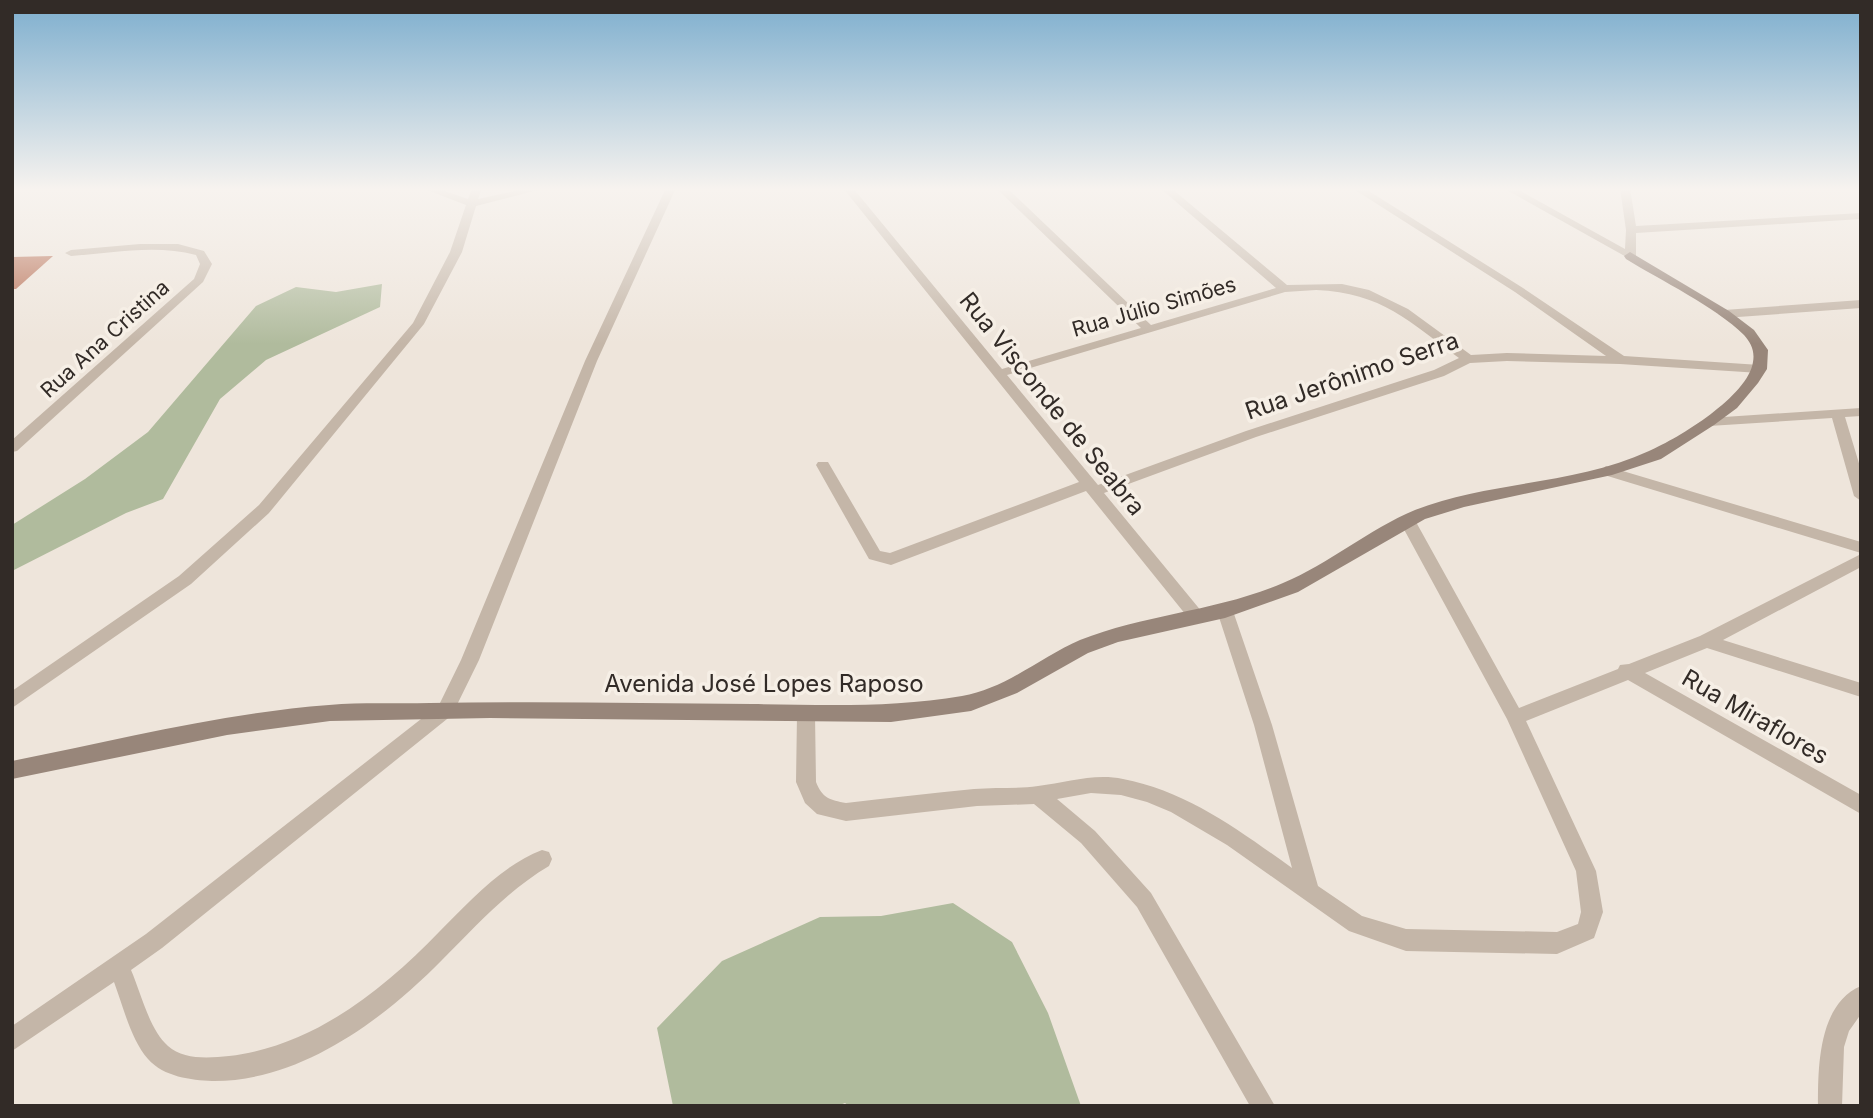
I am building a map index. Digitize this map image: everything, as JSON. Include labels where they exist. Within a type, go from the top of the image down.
[{"type":"street","points":[[12,701],[185,580],[264,509],[418,324],[460,240]]},
{"type":"street","points":[[12,1040],[155,942],[446,710],[470,660],[591,361],[647,240]]},
{"type":"street","name":"Rua Visconde de Seabra","points":[[890,240],[1196,616]]},
{"type":"street","points":[[1056,240],[1148,328]]},
{"type":"street","points":[[1226,240],[1284,289]]},
{"type":"street","points":[[1440,240],[1519,290],[1620,360]]},
{"type":"street","points":[[1602,240],[1724,314],[1749,333],[1761,350],[1760,369]]},
{"type":"street","points":[[1630,256],[1631,240]]},
{"type":"street","name":"Rua Ana Cristina","points":[[12,448],[157,320],[199,280],[206,264],[200,253],[178,247],[71,253]]},
{"type":"street","name":"Rua Júlio Simões","points":[[998,374],[1284,289],[1331,285],[1362,289],[1411,314],[1468,359]]},
{"type":"street","points":[[1724,314],[1861,304]]},
{"type":"street","name":"Rua Jerônimo Serra","points":[[823,465],[874,555],[891,559],[1251,433],[1439,373],[1468,359],[1620,360],[1760,369]]},
{"type":"street","name":"Avenida José Lopes Raposo","points":[[12,770],[228,727],[330,713],[446,710],[891,714],[971,703],[1010,687],[1081,648],[1115,635],[1225,611],[1292,587],[1408,522],[1462,502],[1606,471],[1655,455],[1732,405],[1760,369]]},
{"type":"street","points":[[1709,422],[1861,412]]},
{"type":"street","points":[[1837,414],[1861,496]]},
{"type":"street","points":[[1606,471],[1861,548]]},
{"type":"street","points":[[807,715],[806,782],[812,797],[824,808],[846,812],[977,797],[1038,795],[1091,785],[1152,793],[1186,810],[1356,924],[1406,940],[1557,943],[1586,931],[1592,912],[1586,871],[1515,717],[1408,522]]},
{"type":"street","points":[[1515,717],[1626,670],[1706,641],[1861,560]]},
{"type":"street","points":[[1225,611],[1263,725],[1309,892]]},
{"type":"street","points":[[1706,641],[1861,690]]},
{"type":"street","name":"Rua Miraflores","points":[[1626,670],[1861,805]]},
{"type":"street","points":[[1038,795],[1088,837],[1144,900],[1263,1106]]},
{"type":"street","points":[[118,967],[157,1053],[189,1069],[244,1068],[299,1051],[363,1013],[434,954],[481,902],[508,878],[542,859]]},
{"type":"street","points":[[1830,1106],[1829,1051],[1842,1016],[1861,997]]},
{"type":"green space","points":[[382,284],[380,307],[266,360],[220,399],[163,499],[126,513],[12,571],[12,525],[85,479],[148,432],[256,306],[296,287],[336,292]]},
{"type":"green space","points":[[953,903],[1012,942],[1048,1013],[1081,1106],[849,1106],[845,1103],[837,1106],[673,1106],[657,1028],[722,961],[820,917],[881,916]]},
{"type":"building","points":[[53,256],[16,289],[12,289],[12,257]]}]
